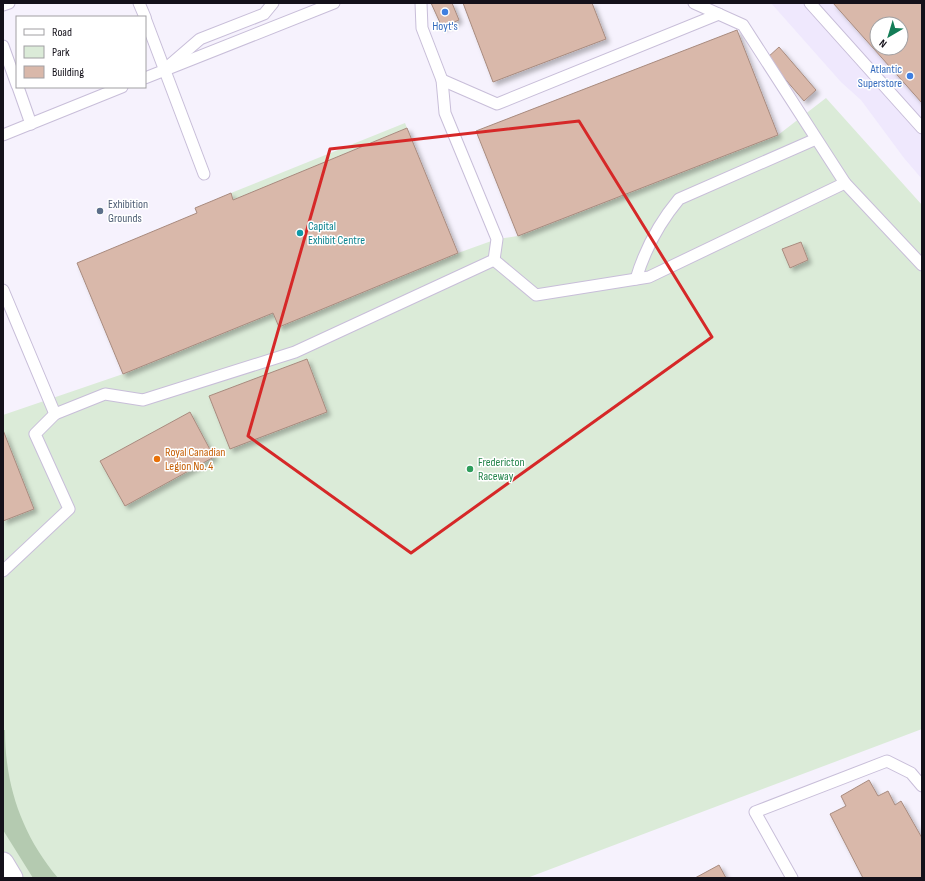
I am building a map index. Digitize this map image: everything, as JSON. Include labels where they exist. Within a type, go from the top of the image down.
[{"type":"street","points":[[3,863],[12,878]]},
{"type":"lane","points":[[3,5],[9,3]]},
{"type":"lane","points":[[139,3],[144,16]]},
{"type":"lane","points":[[164,70],[200,39],[264,14],[273,3]]},
{"type":"lane","points":[[146,78],[334,3]]},
{"type":"lane","points":[[421,3],[422,28],[442,80],[445,113],[497,240],[494,260]]},
{"type":"lane","points":[[694,3],[743,25],[845,183],[922,265]]},
{"type":"lane","points":[[810,3],[922,128]]},
{"type":"lane","points":[[442,80],[497,104],[719,14]]},
{"type":"lane","points":[[146,21],[204,174]]},
{"type":"lane","points":[[3,46],[16,83]]},
{"type":"lane","points":[[18,88],[31,124]]},
{"type":"lane","points":[[3,135],[120,88]]},
{"type":"lane","points":[[636,279],[644,254],[665,216],[679,199],[816,139]]},
{"type":"lane","points":[[494,260],[536,295],[636,279],[649,276],[845,183]]},
{"type":"lane","points":[[3,571],[69,509],[35,434],[55,414],[105,394],[142,400],[295,352],[494,260]]},
{"type":"lane","points":[[3,290],[55,414]]},
{"type":"lane","points":[[792,878],[755,812],[887,761],[911,774],[922,786]]},
{"type":"highlighted area","points":[[579,121],[712,337],[411,553],[248,436],[330,149]]},
{"type":"shaded area","points":[[771,3],[922,3],[922,179],[904,158],[861,100],[841,82]]},
{"type":"green space","name":"Fredericton Raceway","points":[[826,98],[922,205],[922,729],[527,878],[3,878],[3,521],[34,509],[3,430],[3,415],[123,374],[273,313],[279,327],[458,253],[497,239],[518,236],[778,135]]},
{"type":"green space","points":[[405,123],[407,128],[233,200],[231,193]]},
{"type":"green space","points":[[3,730],[5,730],[8,771],[18,809],[25,827],[35,845],[45,862],[58,878],[33,878],[3,830]]},
{"type":"building","name":"Hoyt's","points":[[431,3],[452,3],[459,20],[442,27]]},
{"type":"building","points":[[463,3],[592,3],[606,39],[493,82]]},
{"type":"building","name":"Atlantic Superstore","points":[[833,3],[922,3],[922,103],[880,56],[909,56],[909,16],[869,16],[869,43]]},
{"type":"building","points":[[737,30],[778,135],[518,236],[476,131]]},
{"type":"building","points":[[779,47],[816,90],[804,101],[767,58]]},
{"type":"building","name":"Capital Exhibit Centre","points":[[407,128],[458,253],[279,327],[273,313],[123,374],[77,263],[197,213],[195,208],[231,193],[233,200]]},
{"type":"building","points":[[801,242],[808,260],[790,268],[782,249]]},
{"type":"building","points":[[307,359],[327,412],[230,449],[209,396]]},
{"type":"building","name":"Royal Canadian Legion No. 4","points":[[190,412],[214,457],[125,506],[100,461]]},
{"type":"building","points":[[3,430],[34,509],[3,521]]},
{"type":"building","points":[[869,780],[878,796],[888,791],[895,805],[901,801],[922,838],[922,878],[863,878],[830,814],[846,806],[841,796]]},
{"type":"building","points":[[719,865],[726,878],[695,878]]},
{"type":"place","name":"Hoyt's","points":[[445,12]]},
{"type":"place","name":"Atlantic Superstore","points":[[910,76]]},
{"type":"place","name":"Exhibition Grounds","points":[[100,211]]},
{"type":"place","name":"Capital Exhibit Centre","points":[[300,233]]},
{"type":"place","name":"Royal Canadian Legion No. 4","points":[[157,459]]},
{"type":"place","name":"Fredericton Raceway","points":[[470,469]]}]
